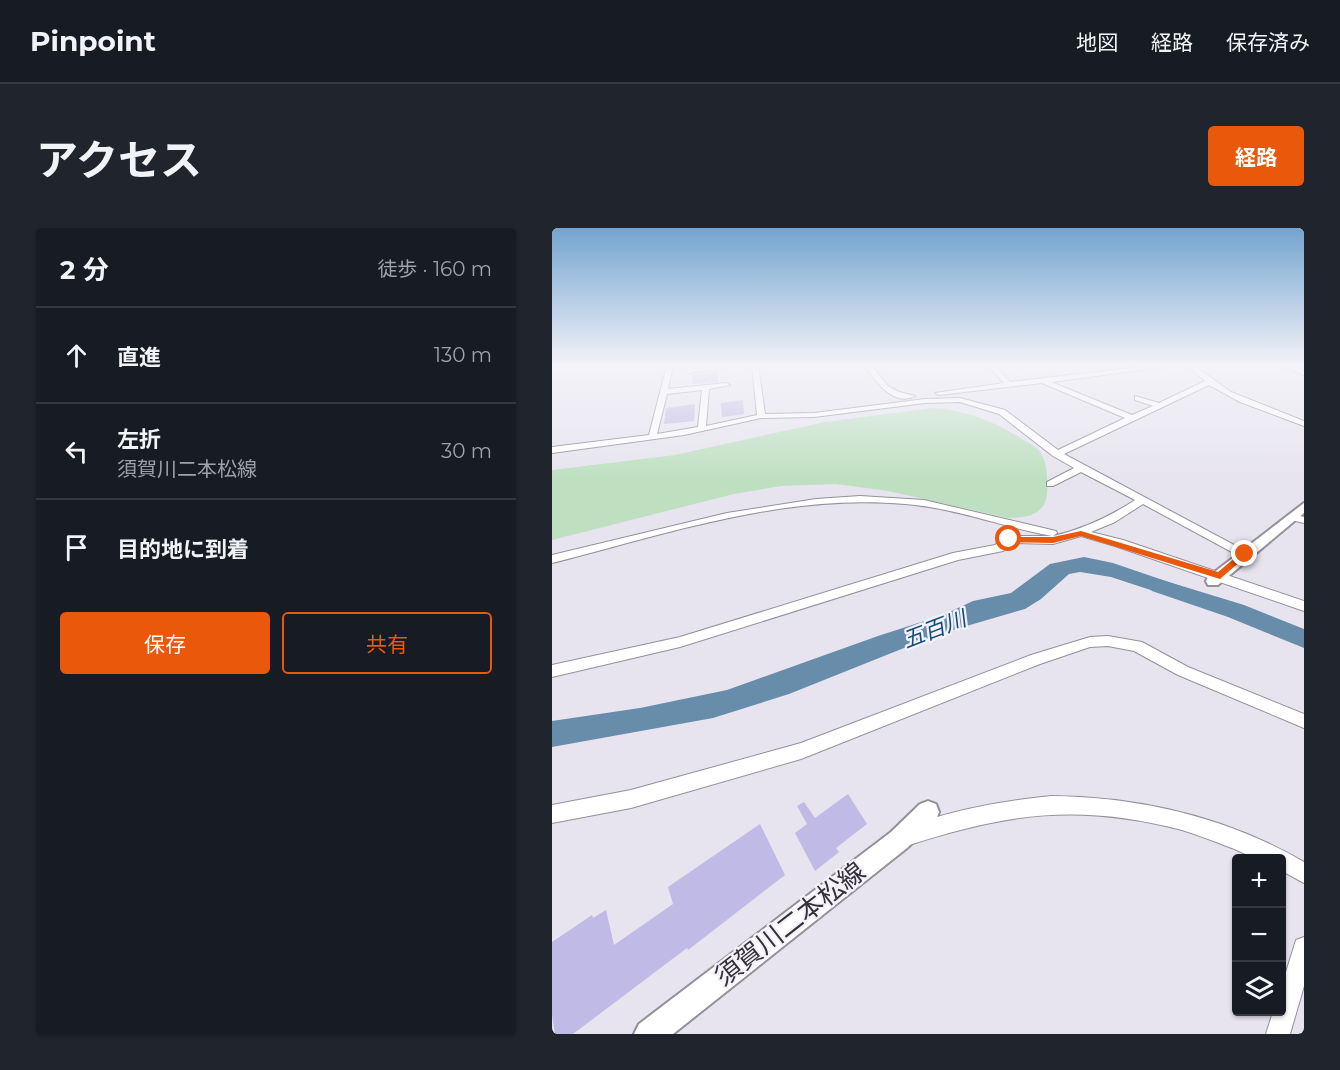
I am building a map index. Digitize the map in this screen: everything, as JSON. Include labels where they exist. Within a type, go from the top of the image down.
[{"type":"main road","points":[[1216,579],[1245,554],[1298,518],[1304,507]]},
{"type":"main road","name":"須賀川二本松線","points":[[650,1034],[899,840],[928,812]]},
{"type":"street","points":[[652,438],[661,403]]},
{"type":"street","points":[[702,430],[705,403]]},
{"type":"street","points":[[759,403],[761,416]]},
{"type":"street","points":[[552,450],[702,430],[761,416],[846,411],[912,403]]},
{"type":"street","points":[[979,403],[1002,412],[1056,454],[1245,554]]},
{"type":"street","points":[[1094,403],[1131,418]]},
{"type":"street","points":[[1151,403],[1158,405]]},
{"type":"street","points":[[1056,454],[1163,403]]},
{"type":"street","points":[[1248,403],[1304,424]]},
{"type":"street","points":[[1050,484],[1081,468]]},
{"type":"street","points":[[552,559],[758,510],[815,501],[903,501],[927,504],[1015,527],[1081,533],[1304,606]]},
{"type":"street","points":[[552,671],[680,642],[957,556],[999,548],[1009,539],[1053,540],[1081,533],[1142,501]]},
{"type":"street","points":[[552,814],[631,800],[801,751],[1036,659],[1090,642],[1108,641],[1137,646],[1183,671],[1304,721]]},
{"type":"street","points":[[899,840],[966,817],[1012,807],[1054,803],[1103,804],[1141,810],[1192,824],[1265,854]]},
{"type":"street","points":[[1286,863],[1304,873]]},
{"type":"street","points":[[1278,1034],[1304,948]]},
{"type":"green space","points":[[932,408],[957,411],[981,418],[1038,449],[1042,455],[1047,475],[1046,498],[1040,510],[1027,516],[1008,518],[888,491],[836,484],[781,486],[734,494],[552,540],[552,470],[675,455],[825,422]]},
{"type":"water","points":[[1084,557],[1113,563],[1192,590],[1181,600],[1111,577],[1080,572],[1069,574],[1041,599],[1025,609],[939,634],[789,694],[713,718],[552,747],[552,721],[640,708],[727,690],[943,615],[973,601],[1011,593],[1050,564]]},
{"type":"building","points":[[721,403],[743,403],[744,414],[722,417]]},
{"type":"building","points":[[695,404],[694,421],[664,424],[666,408]]},
{"type":"building","points":[[848,794],[867,824],[836,848],[839,852],[815,871],[795,833],[807,824],[797,806],[804,802],[815,818]]},
{"type":"building","points":[[760,824],[785,875],[688,950],[687,948],[573,1034],[555,1034],[552,1015],[552,942],[592,915],[593,918],[606,910],[614,945],[673,904],[668,887]]},
{"type":"waterway","name":"五百川","points":[[1159,586],[1236,611],[1304,639]]},
{"type":"route","points":[[1009,539],[1053,540],[1081,533],[1220,576],[1245,554]]}]
